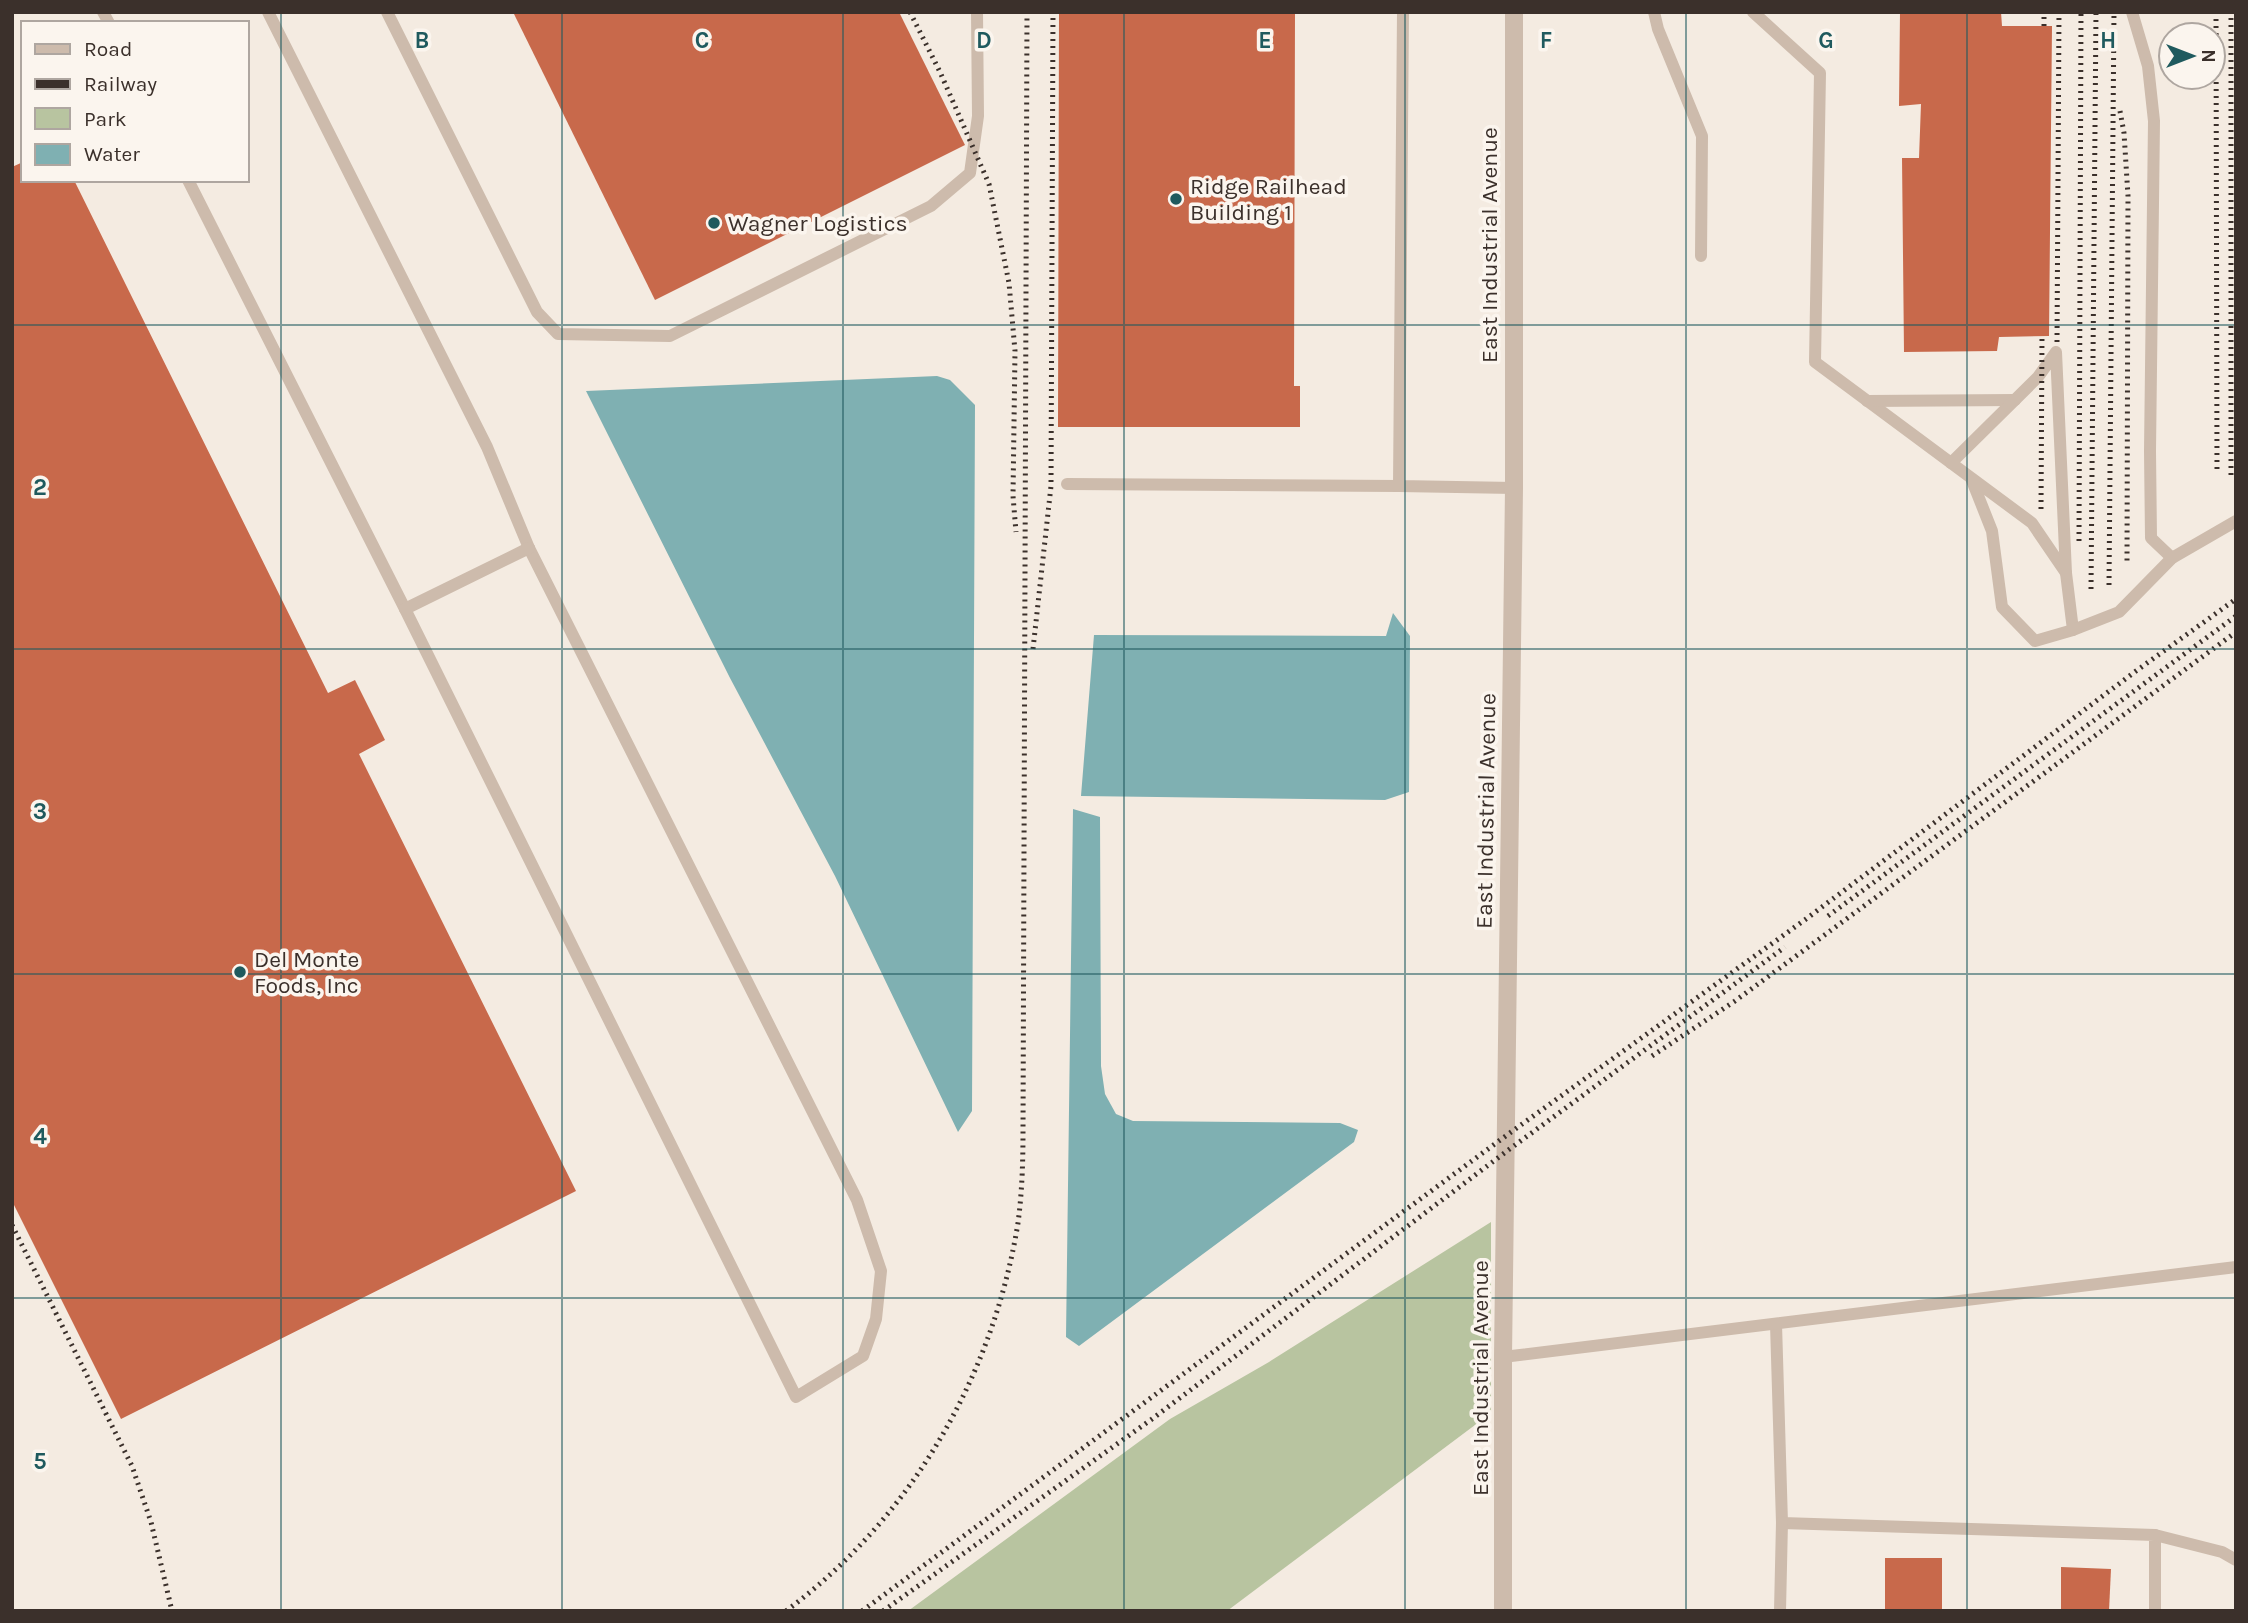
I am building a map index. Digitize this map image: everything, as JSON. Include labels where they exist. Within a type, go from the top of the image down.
[{"type":"street","name":"East Industrial Avenue","points":[[1503,1611],[1503,1357],[1514,488],[1514,12]]},
{"type":"lane","points":[[189,182],[405,609],[796,1397],[863,1356],[876,1319],[881,1271],[857,1200],[529,548],[487,447],[268,12]]},
{"type":"lane","points":[[387,12],[537,312],[558,334],[670,336],[931,206],[970,173],[978,116],[977,12]]},
{"type":"lane","points":[[1399,486],[1403,12]]},
{"type":"lane","points":[[1654,12],[1658,29],[1702,136],[1701,256]]},
{"type":"lane","points":[[1753,12],[1820,74],[1815,362],[2032,523],[2066,573]]},
{"type":"lane","points":[[2132,12],[2148,66],[2154,121],[2151,538],[2172,558]]},
{"type":"lane","points":[[1951,463],[2038,377],[2056,352],[2066,573],[2073,630]]},
{"type":"lane","points":[[1867,401],[2015,400]]},
{"type":"lane","points":[[1971,478],[1992,531],[2002,607],[2035,641],[2119,612],[2172,558],[2236,521]]},
{"type":"lane","points":[[1067,484],[1514,488]]},
{"type":"lane","points":[[405,609],[529,548]]},
{"type":"lane","points":[[1503,1357],[2236,1267]]},
{"type":"lane","points":[[1776,1324],[1782,1522],[1780,1611]]},
{"type":"lane","points":[[1782,1522],[2155,1535],[2222,1552],[2236,1560]]},
{"type":"lane","points":[[2155,1535],[2155,1611]]},
{"type":"green space","points":[[1491,1222],[1491,1413],[1227,1611],[908,1611],[1170,1419],[1269,1362]]},
{"type":"water","points":[[937,376],[950,380],[975,405],[972,1111],[958,1132],[835,876],[730,678],[586,391]]},
{"type":"water","points":[[1393,613],[1410,636],[1409,792],[1385,800],[1081,796],[1094,635],[1386,636]]},
{"type":"water","points":[[1073,809],[1100,817],[1101,1066],[1105,1094],[1116,1114],[1133,1121],[1340,1123],[1358,1130],[1354,1142],[1079,1346],[1066,1337]]},
{"type":"building","name":"Wagner Logistics","points":[[513,12],[899,12],[965,145],[655,300]]},
{"type":"building","name":"Ridge Railhead Building 1","points":[[1059,12],[1295,12],[1294,386],[1300,386],[1300,427],[1058,427]]},
{"type":"building","points":[[1900,12],[2001,12],[2002,26],[2052,26],[2049,336],[1999,337],[1997,351],[1904,352],[1902,158],[1919,158],[1921,104],[1899,106]]},
{"type":"building","name":"Del Monte Foods, Inc","points":[[21,163],[21,182],[75,182],[328,693],[355,680],[385,740],[359,754],[576,1191],[121,1419],[12,1201],[12,167]]},
{"type":"building","points":[[1885,1558],[1942,1558],[1942,1611],[1885,1611]]},
{"type":"building","points":[[2061,1567],[2111,1569],[2109,1611],[2061,1611]]},
{"type":"railway","points":[[910,12],[940,72],[989,184],[1009,283],[1015,351],[1013,496],[1016,532]]},
{"type":"railway","points":[[786,1611],[831,1574],[871,1533],[908,1488],[939,1440],[967,1389],[989,1336],[1006,1280],[1018,1223],[1023,1143],[1027,12]]},
{"type":"railway","points":[[1033,649],[1051,486],[1053,12]]},
{"type":"railway","points":[[2044,12],[2044,26]]},
{"type":"railway","points":[[2057,342],[2059,12]]},
{"type":"railway","points":[[2079,541],[2081,12]]},
{"type":"railway","points":[[2091,589],[2096,12]]},
{"type":"railway","points":[[2109,585],[2114,12]]},
{"type":"railway","points":[[2216,12],[2217,471]]},
{"type":"railway","points":[[2231,12],[2231,475]]},
{"type":"railway","points":[[2120,111],[2128,196],[2127,562]]},
{"type":"railway","points":[[2041,509],[2042,336]]},
{"type":"railway","points":[[862,1611],[1507,1135],[1806,919],[2236,599]]},
{"type":"railway","points":[[1828,916],[2236,616]]},
{"type":"railway","points":[[1652,1056],[1735,1001],[2236,632]]},
{"type":"railway","points":[[883,1611],[1152,1419],[1507,1151],[1785,947]]},
{"type":"railway","points":[[12,1225],[132,1466],[151,1522],[172,1611]]},
{"type":"place","name":"Ridge Railhead Building 1","points":[[1176,199]]},
{"type":"place","name":"Wagner Logistics","points":[[714,223]]},
{"type":"place","name":"Del Monte Foods, Inc","points":[[240,972]]}]
